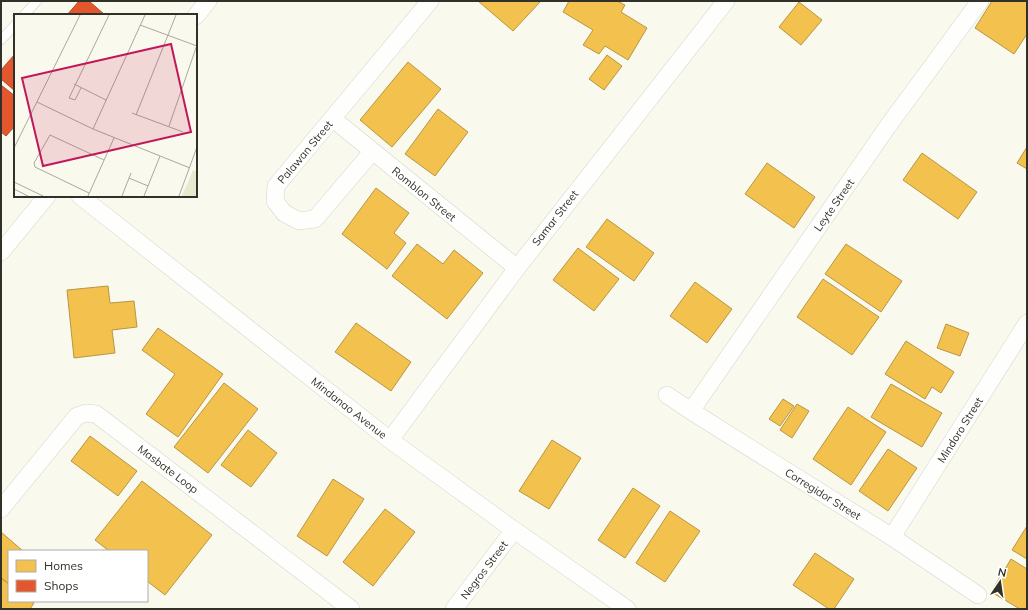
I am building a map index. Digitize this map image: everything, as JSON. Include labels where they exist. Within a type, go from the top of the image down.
[{"type":"street","points":[[197,15],[208,1]]},
{"type":"street","name":"Palawan Street","points":[[372,152],[315,219],[299,222],[284,213],[275,201],[276,186],[430,1]]},
{"type":"street","name":"Samar Street","points":[[390,440],[517,268],[726,1]]},
{"type":"street","name":"Leyte Street","points":[[691,411],[888,126],[980,1]]},
{"type":"street","name":"Romblon Street","points":[[333,119],[517,268]]},
{"type":"street","points":[[1,252],[46,197]]},
{"type":"street","name":"Mindanao Avenue","points":[[81,197],[390,440],[514,530],[627,609]]},
{"type":"street","name":"Mindoro Street","points":[[892,537],[1027,323]]},
{"type":"street","name":"Corregidor Street","points":[[667,395],[892,537],[978,595]]},
{"type":"street","name":"Masbate Loop","points":[[1,509],[77,416],[86,413],[96,414],[351,609]]},
{"type":"street","name":"Negros Street","points":[[454,609],[514,530]]},
{"type":"lane","points":[[25,14],[37,1]]},
{"type":"lane","points":[[1,40],[14,26]]},
{"type":"building: Homes","points":[[478,1],[539,1],[540,2],[513,31]]},
{"type":"building: Homes","points":[[569,1],[617,1],[625,5],[621,12],[647,28],[628,60],[605,46],[599,54],[583,45],[593,30],[563,12]]},
{"type":"building: Homes","points":[[992,1],[1027,1],[1027,34],[1014,54],[975,28]]},
{"type":"building: Homes","points":[[799,2],[822,20],[801,45],[779,27]]},
{"type":"building: Homes","points":[[607,55],[622,66],[604,90],[589,79]]},
{"type":"building: Homes","points":[[408,62],[441,89],[392,147],[360,120]]},
{"type":"building: Homes","points":[[438,109],[468,132],[435,176],[405,154]]},
{"type":"building: Homes","points":[[1027,147],[1027,169],[1017,163]]},
{"type":"building: Homes","points":[[922,153],[977,192],[958,219],[903,180]]},
{"type":"building: Homes","points":[[767,163],[815,197],[794,228],[745,194]]},
{"type":"building: Homes","points":[[376,188],[409,213],[394,233],[406,243],[387,269],[342,234]]},
{"type":"building: Homes","points":[[607,219],[654,253],[634,281],[586,247]]},
{"type":"building: Homes","points":[[417,244],[443,264],[454,250],[483,273],[447,319],[392,276]]},
{"type":"building: Homes","points":[[846,244],[902,281],[881,312],[825,274]]},
{"type":"building: Homes","points":[[578,248],[619,279],[594,311],[553,280]]},
{"type":"building: Homes","points":[[823,279],[879,317],[852,355],[797,317]]},
{"type":"building: Homes","points":[[695,282],[732,309],[707,343],[670,316]]},
{"type":"building: Homes","points":[[108,286],[110,303],[134,301],[137,327],[112,330],[115,353],[74,358],[67,290]]},
{"type":"building: Homes","points":[[356,323],[411,362],[391,391],[335,352]]},
{"type":"building: Homes","points":[[946,324],[969,333],[960,356],[937,348]]},
{"type":"building: Homes","points":[[158,328],[223,374],[178,437],[146,414],[175,374],[142,350]]},
{"type":"building: Homes","points":[[906,341],[954,372],[941,393],[932,387],[925,399],[885,374]]},
{"type":"building: Homes","points":[[224,383],[258,409],[208,473],[174,447]]},
{"type":"building: Homes","points":[[891,384],[942,413],[922,447],[871,417]]},
{"type":"building: Homes","points":[[783,399],[794,406],[780,426],[769,419]]},
{"type":"building: Homes","points":[[797,404],[809,411],[792,438],[780,430]]},
{"type":"building: Homes","points":[[848,407],[886,432],[851,485],[813,459]]},
{"type":"building: Homes","points":[[248,430],[277,453],[251,487],[221,465]]},
{"type":"building: Homes","points":[[90,436],[137,471],[118,496],[71,461]]},
{"type":"building: Homes","points":[[552,440],[581,458],[549,509],[519,491]]},
{"type":"building: Homes","points":[[888,449],[917,468],[888,511],[859,491]]},
{"type":"building: Homes","points":[[333,479],[364,499],[327,556],[297,536]]},
{"type":"building: Homes","points":[[142,481],[212,535],[165,595],[148,582],[148,550],[108,550],[95,540]]},
{"type":"building: Homes","points":[[633,488],[660,506],[625,558],[598,540]]},
{"type":"building: Homes","points":[[385,509],[415,532],[373,586],[343,562]]},
{"type":"building: Homes","points":[[670,511],[700,531],[665,582],[636,563]]},
{"type":"building: Homes","points":[[1027,526],[1027,559],[1012,550]]},
{"type":"building: Homes","points":[[1,532],[22,550],[8,550],[8,583],[1,578]]},
{"type":"building: Homes","points":[[815,553],[854,579],[834,609],[829,609],[793,585]]},
{"type":"building: Homes","points":[[1011,559],[1027,569],[1027,609],[1020,609],[991,592]]},
{"type":"building: Homes","points":[[1,578],[8,583],[8,602],[34,603],[30,609],[1,609]]},
{"type":"building: Shops","points":[[79,1],[89,1],[104,14],[68,14]]},
{"type":"building: Shops","points":[[14,55],[14,90],[1,79],[1,70]]},
{"type":"building: Shops","points":[[1,85],[14,95],[14,127],[6,136],[1,132]]}]
